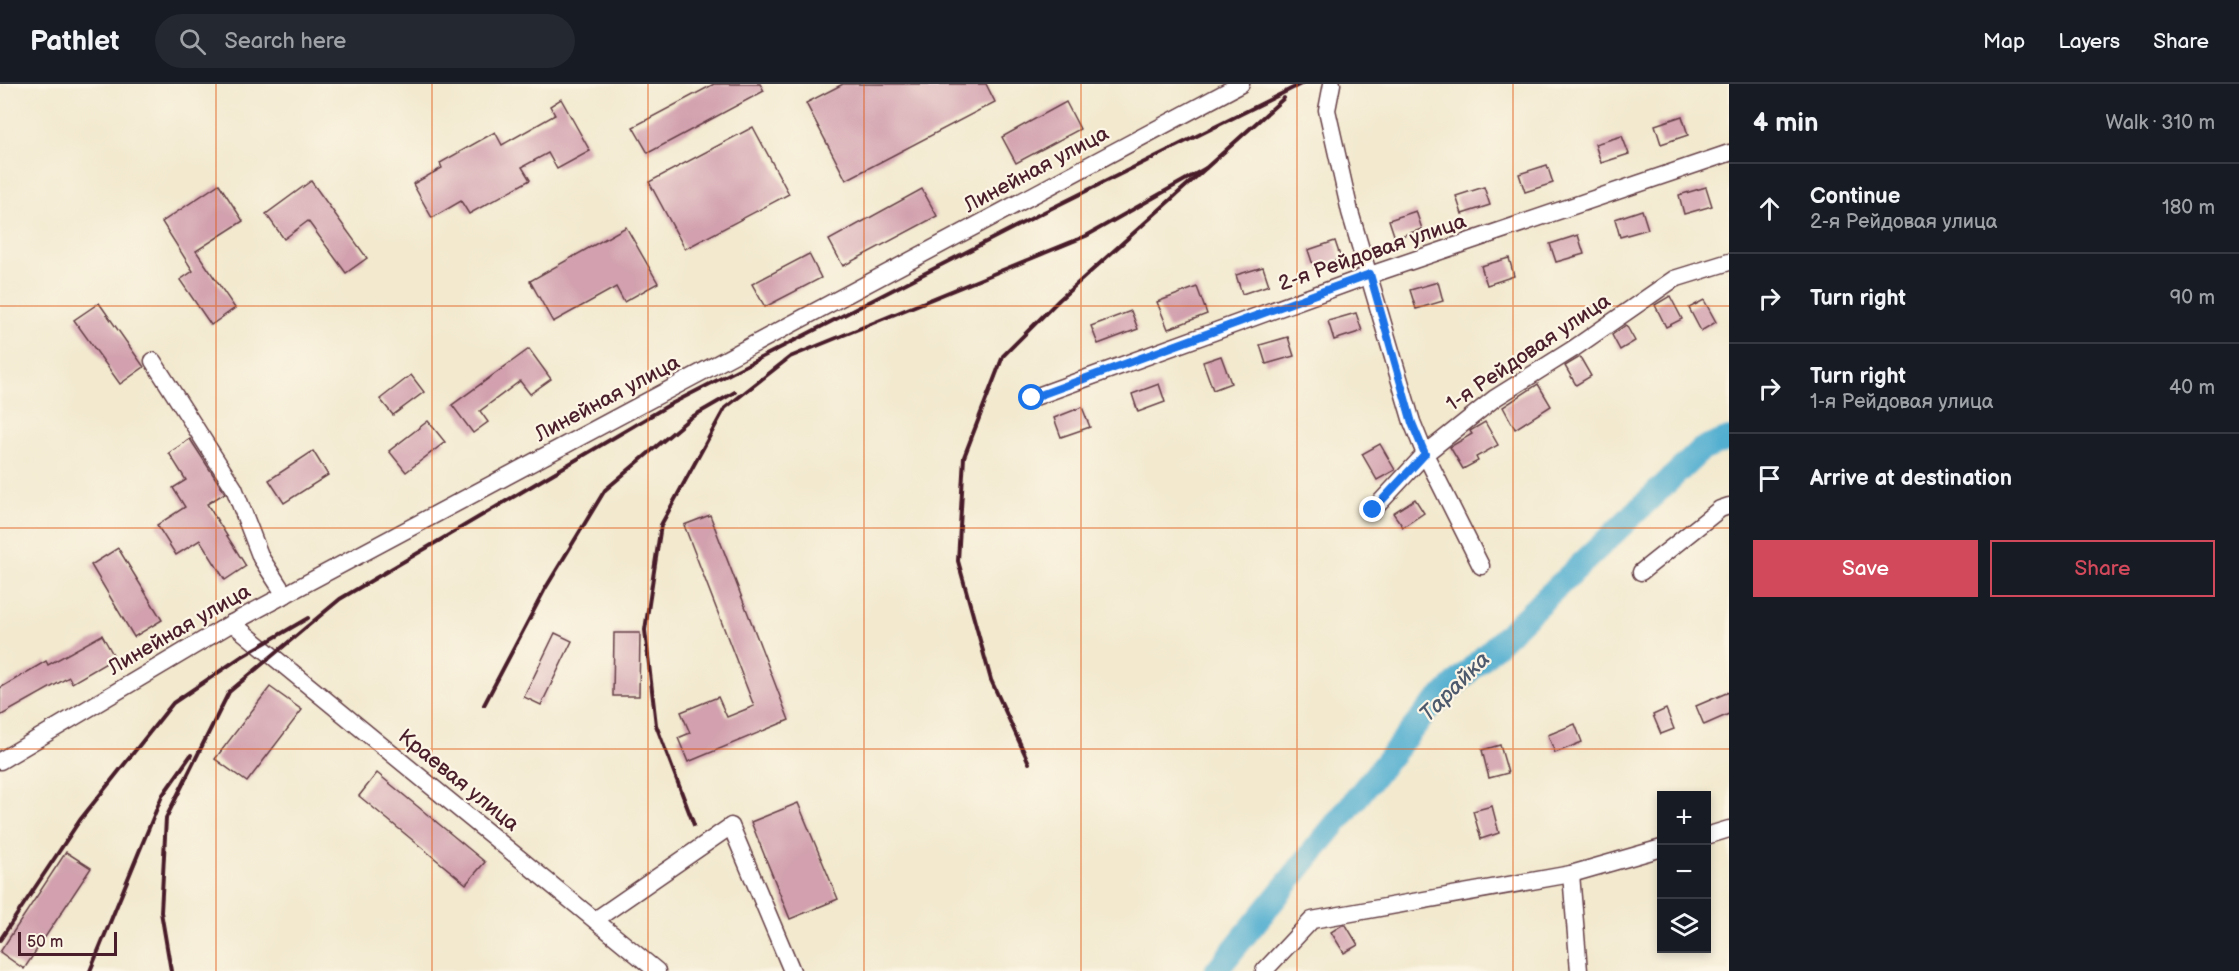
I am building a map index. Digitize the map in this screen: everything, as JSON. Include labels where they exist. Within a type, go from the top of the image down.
[{"type":"street","name":"Линейная улица","points":[[0,761],[232,623],[1241,84]]},
{"type":"street","points":[[1332,84],[1327,110],[1350,212],[1412,423],[1481,566]]},
{"type":"street","name":"2-я Рейдовая улица","points":[[1032,398],[1370,274],[1729,153]]},
{"type":"street","name":"1-я Рейдовая улица","points":[[1373,510],[1425,454],[1495,398],[1573,349],[1674,279],[1729,262]]},
{"type":"street","points":[[153,361],[234,488],[261,558],[285,595]]},
{"type":"street","points":[[1641,572],[1720,509],[1729,506]]},
{"type":"street","name":"Краевая улица","points":[[232,623],[657,971]]},
{"type":"street","points":[[595,920],[731,826],[792,971]]},
{"type":"street","points":[[1711,835],[1729,830]]},
{"type":"street","points":[[1264,971],[1312,920],[1571,874],[1657,849]]},
{"type":"street","points":[[1571,874],[1580,971]]},
{"type":"building","points":[[714,84],[760,84],[764,91],[648,153],[633,127]]},
{"type":"building","points":[[843,84],[986,84],[995,102],[846,180],[806,103]]},
{"type":"building","points":[[561,99],[590,151],[557,169],[548,153],[522,167],[530,180],[469,214],[461,201],[432,218],[413,184],[442,168],[440,163],[495,132],[502,145],[555,115],[550,106]]},
{"type":"building","points":[[1066,102],[1080,129],[1016,163],[1002,137]]},
{"type":"building","points":[[1682,116],[1688,135],[1661,144],[1655,125]]},
{"type":"building","points":[[753,127],[789,194],[685,249],[649,182]]},
{"type":"building","points":[[1622,136],[1629,154],[1601,163],[1595,144]]},
{"type":"building","points":[[1547,165],[1553,183],[1525,192],[1519,174]]},
{"type":"building","points":[[311,181],[367,258],[346,273],[308,221],[284,239],[266,214]]},
{"type":"building","points":[[219,184],[243,221],[196,251],[235,308],[211,325],[180,280],[193,271],[162,222]]},
{"type":"building","points":[[1484,187],[1490,205],[1462,214],[1456,196]]},
{"type":"building","points":[[1706,187],[1712,206],[1684,214],[1679,195]]},
{"type":"building","points":[[922,189],[937,216],[843,266],[829,240]]},
{"type":"building","points":[[1642,210],[1648,229],[1620,237],[1615,219]]},
{"type":"building","points":[[1416,211],[1422,229],[1395,238],[1389,220]]},
{"type":"building","points":[[626,227],[658,283],[624,302],[616,287],[553,322],[530,281]]},
{"type":"building","points":[[1578,235],[1584,254],[1556,262],[1550,244]]},
{"type":"building","points":[[1335,241],[1341,259],[1314,268],[1308,250]]},
{"type":"building","points":[[809,254],[821,278],[765,307],[752,284]]},
{"type":"building","points":[[1509,258],[1514,276],[1487,285],[1481,266]]},
{"type":"building","points":[[1263,267],[1269,285],[1242,294],[1236,275]]},
{"type":"building","points":[[1438,282],[1443,301],[1416,309],[1410,290]]},
{"type":"building","points":[[1197,287],[1207,314],[1168,329],[1157,302]]},
{"type":"building","points":[[1670,296],[1682,319],[1666,327],[1655,305]]},
{"type":"building","points":[[1704,300],[1716,322],[1701,331],[1689,308]]},
{"type":"building","points":[[99,303],[144,367],[120,384],[74,320]]},
{"type":"building","points":[[1131,311],[1138,329],[1098,344],[1091,326]]},
{"type":"building","points":[[1356,313],[1362,331],[1334,340],[1328,321]]},
{"type":"building","points":[[1626,325],[1635,341],[1620,350],[1612,335]]},
{"type":"building","points":[[1288,337],[1294,356],[1266,364],[1260,345]]},
{"type":"building","points":[[529,349],[551,379],[530,394],[520,381],[480,411],[488,422],[473,433],[452,405]]},
{"type":"building","points":[[1221,356],[1231,383],[1213,390],[1203,362]]},
{"type":"building","points":[[1580,357],[1591,376],[1576,385],[1565,366]]},
{"type":"building","points":[[411,375],[424,392],[393,415],[380,399]]},
{"type":"building","points":[[1159,384],[1165,402],[1138,412],[1132,394]]},
{"type":"building","points":[[1538,384],[1551,406],[1515,429],[1503,407]]},
{"type":"building","points":[[1082,407],[1090,427],[1061,437],[1054,418]]},
{"type":"building","points":[[428,421],[445,442],[406,472],[389,451]]},
{"type":"building","points":[[1485,422],[1498,445],[1476,457],[1478,461],[1463,469],[1450,447],[1472,434],[1470,431]]},
{"type":"building","points":[[190,439],[225,493],[207,504],[246,566],[225,580],[200,540],[176,555],[157,525],[185,507],[173,488],[186,480],[169,453]]},
{"type":"building","points":[[1380,444],[1395,470],[1377,480],[1362,454]]},
{"type":"building","points":[[313,451],[328,475],[284,503],[269,480]]},
{"type":"building","points":[[1415,499],[1424,513],[1403,527],[1393,513]]},
{"type":"building","points":[[710,515],[789,720],[688,762],[678,738],[690,733],[681,712],[718,697],[727,717],[754,706],[684,525]]},
{"type":"building","points":[[118,548],[162,620],[134,637],[91,565]]},
{"type":"building","points":[[555,633],[572,641],[541,705],[524,697]]},
{"type":"building","points":[[614,633],[640,633],[639,696],[613,696]]},
{"type":"building","points":[[102,635],[115,658],[72,683],[69,677],[0,716],[0,688],[46,661],[48,665]]},
{"type":"building","points":[[270,687],[302,710],[247,782],[215,759]]},
{"type":"building","points":[[1729,692],[1729,714],[1704,725],[1696,706]]},
{"type":"building","points":[[1666,709],[1674,729],[1661,734],[1653,715]]},
{"type":"building","points":[[1575,724],[1582,742],[1555,753],[1548,735]]},
{"type":"building","points":[[1500,745],[1508,773],[1489,778],[1482,750]]},
{"type":"building","points":[[377,773],[485,862],[466,884],[359,796]]},
{"type":"building","points":[[798,803],[838,899],[790,919],[751,822]]},
{"type":"building","points":[[1492,806],[1499,833],[1481,839],[1473,811]]},
{"type":"building","points":[[66,852],[91,868],[24,969],[0,952]]},
{"type":"building","points":[[1346,925],[1358,945],[1344,953],[1331,932]]},
{"type":"waterway","name":"Тарайка","points":[[1216,971],[1428,710],[1701,450],[1729,439]]},
{"type":"railway","points":[[171,971],[161,912],[166,818],[229,692],[340,599],[669,405],[1042,213],[1301,84]]},
{"type":"railway","points":[[1029,763],[991,680],[958,561],[964,457],[1003,356],[1059,300],[1284,98]]},
{"type":"railway","points":[[694,825],[656,725],[645,630],[661,525],[725,408],[790,357],[1086,236],[1206,168]]},
{"type":"railway","points":[[484,705],[545,589],[605,490],[690,418],[735,392]]},
{"type":"railway","points":[[0,940],[80,820],[173,703],[241,657],[308,618]]},
{"type":"railway","points":[[90,971],[162,796],[191,755]]},
{"type":"route","points":[[1032,398],[1370,274],[1412,423],[1425,454],[1373,510]]}]
